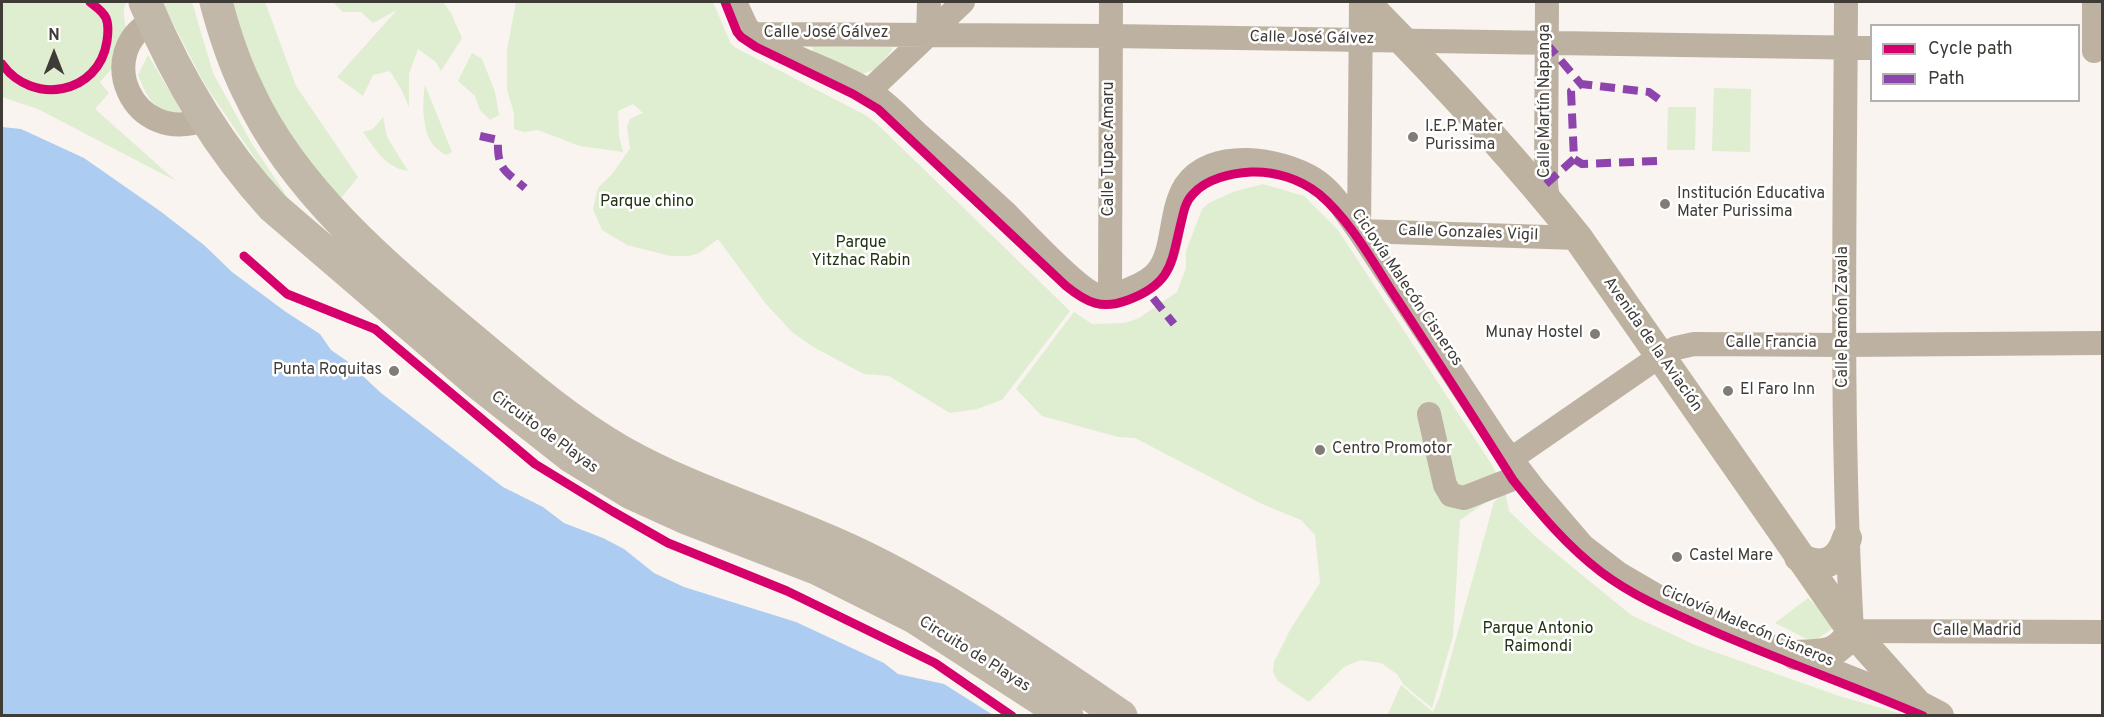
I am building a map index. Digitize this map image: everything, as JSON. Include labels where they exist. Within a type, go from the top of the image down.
[{"type":"highway","name":"Circuito de Playas","points":[[216,2],[223,28],[247,91],[275,140],[297,171],[325,203],[397,275],[520,379],[594,435],[622,452],[679,479],[869,559],[974,618],[1121,716]]},
{"type":"highway","name":"Circuito de Playas","points":[[149,11],[178,73],[206,119],[247,179],[273,207],[478,383],[572,457],[631,494],[816,568],[914,618],[1067,716]]},
{"type":"main road","name":"Avenida de la Aviación","points":[[1363,2],[1404,41],[1548,200],[1578,238],[1852,632],[1929,710]]},
{"type":"main road","points":[[1799,557],[1815,564],[1828,562],[1839,555],[1847,538]]},
{"type":"main road","points":[[1795,656],[1837,650],[1852,632]]},
{"type":"street","points":[[735,2],[744,23],[752,34],[765,43],[869,92],[989,197],[1089,292],[1099,296],[1122,293],[1142,284],[1159,270],[1178,201],[1185,186],[1197,173],[1210,165],[1249,160],[1275,163],[1296,169],[1316,180],[1332,196],[1359,231],[1517,467],[1583,546],[1618,573],[1659,597],[1795,656],[1929,710]]},
{"type":"street","points":[[928,35],[929,2]]},
{"type":"street","points":[[869,92],[963,2]]},
{"type":"street","name":"Calle Tupac Amaru","points":[[1110,296],[1111,2]]},
{"type":"street","points":[[1359,231],[1360,40],[1363,2]]},
{"type":"street","name":"Calle Martín Napanga","points":[[1547,2],[1546,184],[1548,200]]},
{"type":"street","name":"Calle Ramón Zavala","points":[[1846,2],[1844,345],[1847,538],[1852,632]]},
{"type":"street","points":[[2092,51],[2096,2],[2103,5]]},
{"type":"street","points":[[149,11],[145,25],[132,39],[124,58],[124,77],[129,96],[141,111],[156,121],[173,126],[191,125],[206,119]]},
{"type":"street","name":"Calle José Gálvez","points":[[752,34],[1111,36],[1870,48]]},
{"type":"street","name":"Calle Gonzales Vigil","points":[[1359,231],[1578,238]]},
{"type":"street","name":"Calle Francia","points":[[1429,414],[1445,485],[1451,495],[1464,498],[1517,467],[1660,356],[1676,348],[1694,344],[2103,343]]},
{"type":"street","name":"Calle Madrid","points":[[1852,632],[2103,632]]},
{"type":"green space","points":[[2,2],[127,2],[124,10],[126,35],[123,49],[100,82],[109,93],[95,109],[176,181],[38,109],[2,97]]},
{"type":"green space","points":[[162,2],[192,2],[213,73],[252,144],[290,201],[285,203],[204,83]]},
{"type":"green space","points":[[231,2],[265,2],[296,86],[358,177],[338,202],[299,149],[263,91],[239,30]]},
{"type":"green space","points":[[333,2],[443,2],[451,13],[462,38],[441,71],[436,62],[418,49],[409,74],[409,107],[390,71],[373,75],[363,96],[337,77],[397,10],[373,23],[361,12],[343,12]]},
{"type":"green space","name":"Parque Yitzhac Rabin","points":[[516,2],[713,2],[731,44],[867,116],[1070,311],[1002,400],[977,409],[950,413],[889,376],[864,374],[815,348],[793,333],[766,304],[718,239],[699,253],[689,256],[670,256],[627,245],[602,230],[593,209],[598,188],[612,174],[630,149],[627,127],[630,119],[643,113],[633,104],[618,111],[619,136],[623,152],[580,146],[538,130],[524,132],[514,129],[514,113],[507,90],[507,50]]},
{"type":"green space","points":[[812,46],[891,47],[892,50],[876,69],[857,76],[814,53]]},
{"type":"green space","points":[[472,53],[482,59],[495,92],[499,115],[490,120],[480,110],[475,96],[458,81]]},
{"type":"green space","points":[[148,55],[186,119],[160,109],[146,93],[138,75]]},
{"type":"green space","points":[[425,85],[452,152],[445,155],[434,146],[427,133],[423,108]]},
{"type":"green space","points":[[1714,88],[1751,89],[1750,152],[1712,151]]},
{"type":"green space","points":[[1668,107],[1696,107],[1695,150],[1667,150]]},
{"type":"green space","points":[[383,117],[387,137],[408,171],[387,162],[363,132],[373,129]]},
{"type":"green space","name":"Centro Promotor","points":[[1263,184],[1304,196],[1338,230],[1490,462],[1505,489],[1460,520],[1453,636],[1432,708],[1404,685],[1397,674],[1381,663],[1360,660],[1344,667],[1309,702],[1278,681],[1273,672],[1274,662],[1290,630],[1320,583],[1315,535],[1301,520],[1262,504],[1135,438],[1118,437],[1042,416],[1016,389],[1074,312],[1092,324],[1125,323],[1139,318],[1177,292],[1186,268],[1186,251],[1202,209],[1209,203],[1233,192]]},
{"type":"green space","name":"Parque Antonio Raimondi","points":[[1505,492],[1509,511],[1537,538],[1631,615],[1695,645],[1839,696],[1906,715],[1387,716],[1401,685],[1433,712],[1440,696],[1494,502]]},
{"type":"green space","points":[[1808,598],[1836,626],[1813,642],[1775,623]]},
{"type":"water","points":[[2,127],[21,129],[84,158],[160,211],[204,245],[232,272],[320,334],[331,350],[347,361],[381,393],[503,487],[543,507],[564,523],[624,549],[654,573],[684,587],[796,622],[884,663],[898,674],[944,684],[993,715],[2,715]]},
{"type":"marked path","points":[[1546,43],[1581,84]]},
{"type":"marked path","points":[[1657,161],[1582,164],[1574,159],[1571,91],[1581,84],[1649,92],[1664,103]]},
{"type":"marked path","points":[[480,136],[498,140],[499,157],[503,168],[525,188]]},
{"type":"marked path","points":[[1546,184],[1574,159]]},
{"type":"marked path","points":[[1153,298],[1174,324]]},
{"type":"cycle path","points":[[2,64],[15,77],[30,86],[46,89],[63,88],[78,83],[91,73],[101,59],[107,41],[106,18],[90,2]]},
{"type":"cycle path","name":"Ciclovía Malecón Cisneros","points":[[725,2],[741,37],[756,47],[853,94],[878,109],[1066,286],[1088,301],[1102,304],[1119,303],[1154,286],[1162,278],[1172,259],[1187,203],[1193,194],[1205,184],[1227,175],[1260,172],[1287,177],[1304,184],[1331,205],[1360,242],[1513,480],[1554,529],[1589,562],[1626,589],[1679,616],[1923,716]]},
{"type":"cycle path","points":[[244,256],[287,294],[375,329],[535,464],[612,511],[668,543],[787,591],[935,663],[1012,716]]},
{"type":"place","name":"I.E.P. Mater Purissima","points":[[1413,137]]},
{"type":"place","name":"Institución Educativa Mater Purissima","points":[[1665,204]]},
{"type":"place","name":"Munay Hostel","points":[[1595,334]]},
{"type":"place","name":"Punta Roquitas","points":[[394,371]]},
{"type":"place","name":"El Faro Inn","points":[[1728,391]]},
{"type":"place","name":"Centro Promotor","points":[[1320,450]]},
{"type":"place","name":"Castel Mare","points":[[1677,557]]},
{"type":"park label","name":"Parque chino","points":[[647,203]]}]
